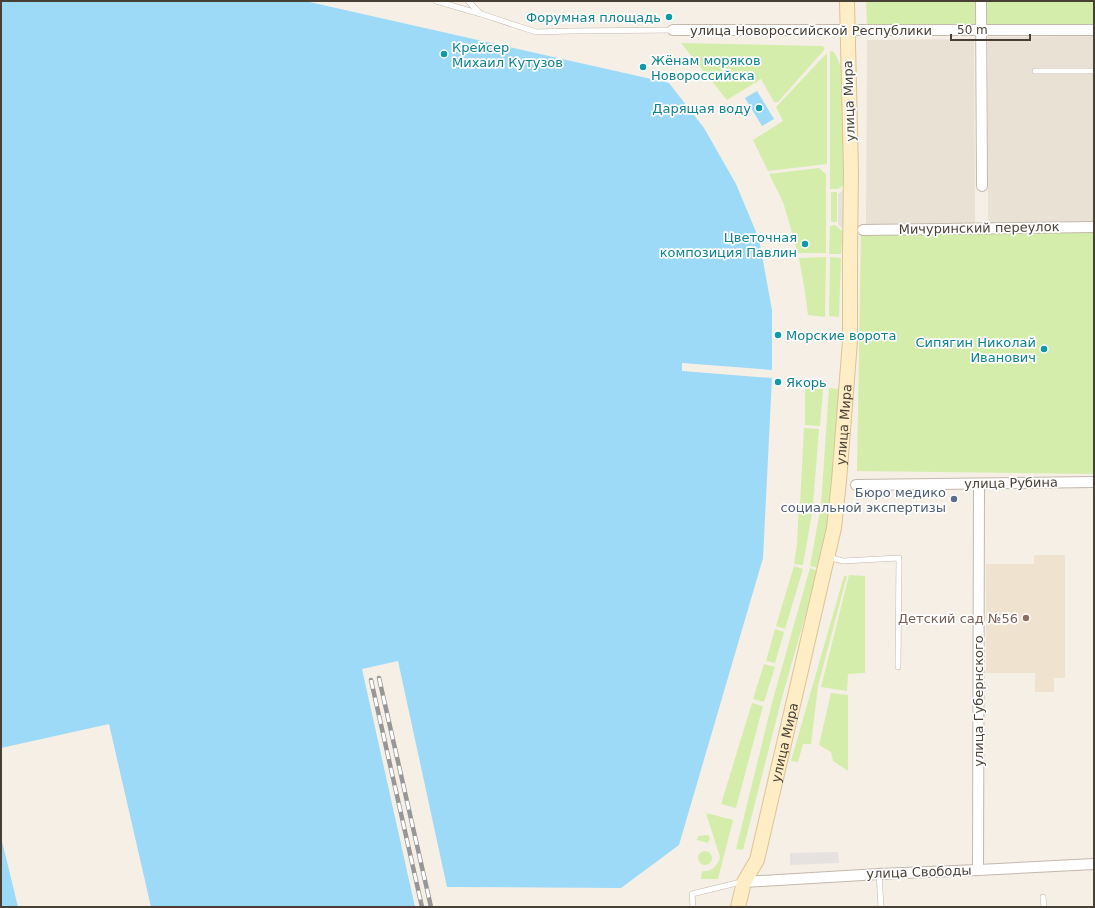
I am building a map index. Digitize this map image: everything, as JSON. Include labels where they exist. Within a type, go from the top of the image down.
[{"type":"street","name":"улица Мира","points":[[738,907],[744,882],[757,860],[834,528],[850,347],[851,172],[847,1]]},
{"type":"street","points":[[981,1],[982,186]]},
{"type":"street","name":"улица Новороссийской Республики","points":[[673,30],[1094,30]]},
{"type":"street","name":"Мичуринский переулок","points":[[863,230],[1094,227]]},
{"type":"street","name":"улица Рубина","points":[[856,486],[1094,482]]},
{"type":"street","name":"улица Губернского","points":[[978,870],[979,484]]},
{"type":"street","name":"улица Свободы","points":[[744,882],[1094,864]]},
{"type":"lane","points":[[436,1],[536,32],[673,30]]},
{"type":"lane","points":[[468,1],[481,14]]},
{"type":"lane","points":[[1035,71],[1094,71]]},
{"type":"lane","points":[[827,557],[843,561],[898,558],[898,667]]},
{"type":"lane","points":[[879,874],[881,907]]},
{"type":"lane","points":[[693,907],[692,894],[744,882]]},
{"type":"lane","points":[[1043,898],[1044,907]]},
{"type":"shaded area","points":[[1094,36],[1094,223],[988,224],[988,37]]},
{"type":"shaded area","points":[[974,39],[975,226],[866,226],[867,40]]},
{"type":"shaded area","points":[[849,186],[848,232],[838,225],[838,194]]},
{"type":"shaded area","name":"Детский сад №56","points":[[1034,555],[1065,555],[1065,678],[1054,678],[1054,692],[1035,692],[1035,673],[986,673],[986,564],[1034,564]]},
{"type":"shaded area","points":[[838,852],[839,863],[790,865],[790,853]]},
{"type":"green space","points":[[866,1],[976,1],[975,27],[867,26]]},
{"type":"green space","points":[[987,1],[1094,1],[1094,28],[987,28]]},
{"type":"green space","points":[[681,43],[822,46],[824,47],[824,50],[778,102],[774,102],[761,79],[727,100]]},
{"type":"green space","points":[[830,51],[834,52],[842,74],[845,184],[838,189],[830,189]]},
{"type":"green space","points":[[827,53],[827,164],[768,171],[753,140],[783,121],[776,107]]},
{"type":"green space","points":[[819,168],[826,174],[826,253],[798,253],[783,202],[769,174]]},
{"type":"green space","points":[[831,192],[837,192],[837,222],[831,222]]},
{"type":"green space","points":[[835,225],[843,232],[841,254],[829,254],[830,226]]},
{"type":"green space","points":[[1094,231],[1094,474],[857,471],[861,233]]},
{"type":"green space","points":[[826,257],[825,317],[808,315],[799,258]]},
{"type":"green space","points":[[830,257],[841,258],[839,317],[829,316]]},
{"type":"green space","points":[[829,388],[839,389],[832,506],[818,568],[810,566],[821,505]]},
{"type":"green space","points":[[805,389],[823,389],[820,426],[805,425]]},
{"type":"green space","points":[[804,428],[819,429],[813,505],[800,504]]},
{"type":"green space","points":[[799,506],[813,507],[803,565],[794,564],[797,544]]},
{"type":"green space","points":[[794,566],[803,569],[785,629],[776,626]]},
{"type":"green space","points":[[810,568],[818,571],[781,701],[743,850],[736,849],[773,699]]},
{"type":"green space","points":[[849,575],[865,576],[865,673],[848,674],[847,691],[821,687]]},
{"type":"green space","points":[[844,576],[847,576],[818,686],[811,744],[803,744],[798,762],[791,761]]},
{"type":"green space","points":[[775,629],[784,632],[775,663],[766,661]]},
{"type":"green space","points":[[764,664],[775,667],[764,702],[753,699]]},
{"type":"green space","points":[[831,693],[848,695],[848,771],[833,761],[831,752],[819,745]]},
{"type":"green space","points":[[752,703],[763,706],[736,808],[721,804]]},
{"type":"green space","points":[[706,813],[733,820],[718,879],[701,879],[702,871],[708,871],[714,868],[720,857]]},
{"type":"green space","points":[[708,835],[710,838],[708,843],[697,840],[698,836]]},
{"type":"green space","points":[[705,851],[710,853],[712,858],[710,863],[705,865],[700,863],[698,858],[700,853]]},
{"type":"water","points":[[1,1],[305,1],[669,83],[704,128],[736,184],[759,239],[772,310],[772,378],[763,558],[679,845],[621,888],[447,887],[398,661],[362,669],[415,907],[151,907],[109,724],[1,748]]},
{"type":"water","name":"Дарящая воду","points":[[757,91],[774,119],[762,126],[745,98]]},
{"type":"water","points":[[1,837],[18,907],[1,907]]},
{"type":"pier","points":[[682,363],[773,370],[772,378],[682,371]]},
{"type":"railway","points":[[379,678],[431,907]]},
{"type":"railway","points":[[371,680],[422,907]]},
{"type":"place","name":"Форумная площадь","points":[[669,17]]},
{"type":"place","name":"Крейсер Михаил Кутузов","points":[[444,54]]},
{"type":"place","name":"Жёнам моряков Новороссийска","points":[[643,67]]},
{"type":"place","name":"Дарящая воду","points":[[759,108]]},
{"type":"place","name":"Цветочная композиция Павлин","points":[[805,244]]},
{"type":"place","name":"Морские ворота","points":[[778,335]]},
{"type":"place","name":"Сипягин Николай Иванович","points":[[1044,349]]},
{"type":"place","name":"Якорь","points":[[778,382]]},
{"type":"place","name":"Бюро медико социальной экспертизы","points":[[954,499]]},
{"type":"place","name":"Детский сад №56","points":[[1026,618]]}]
